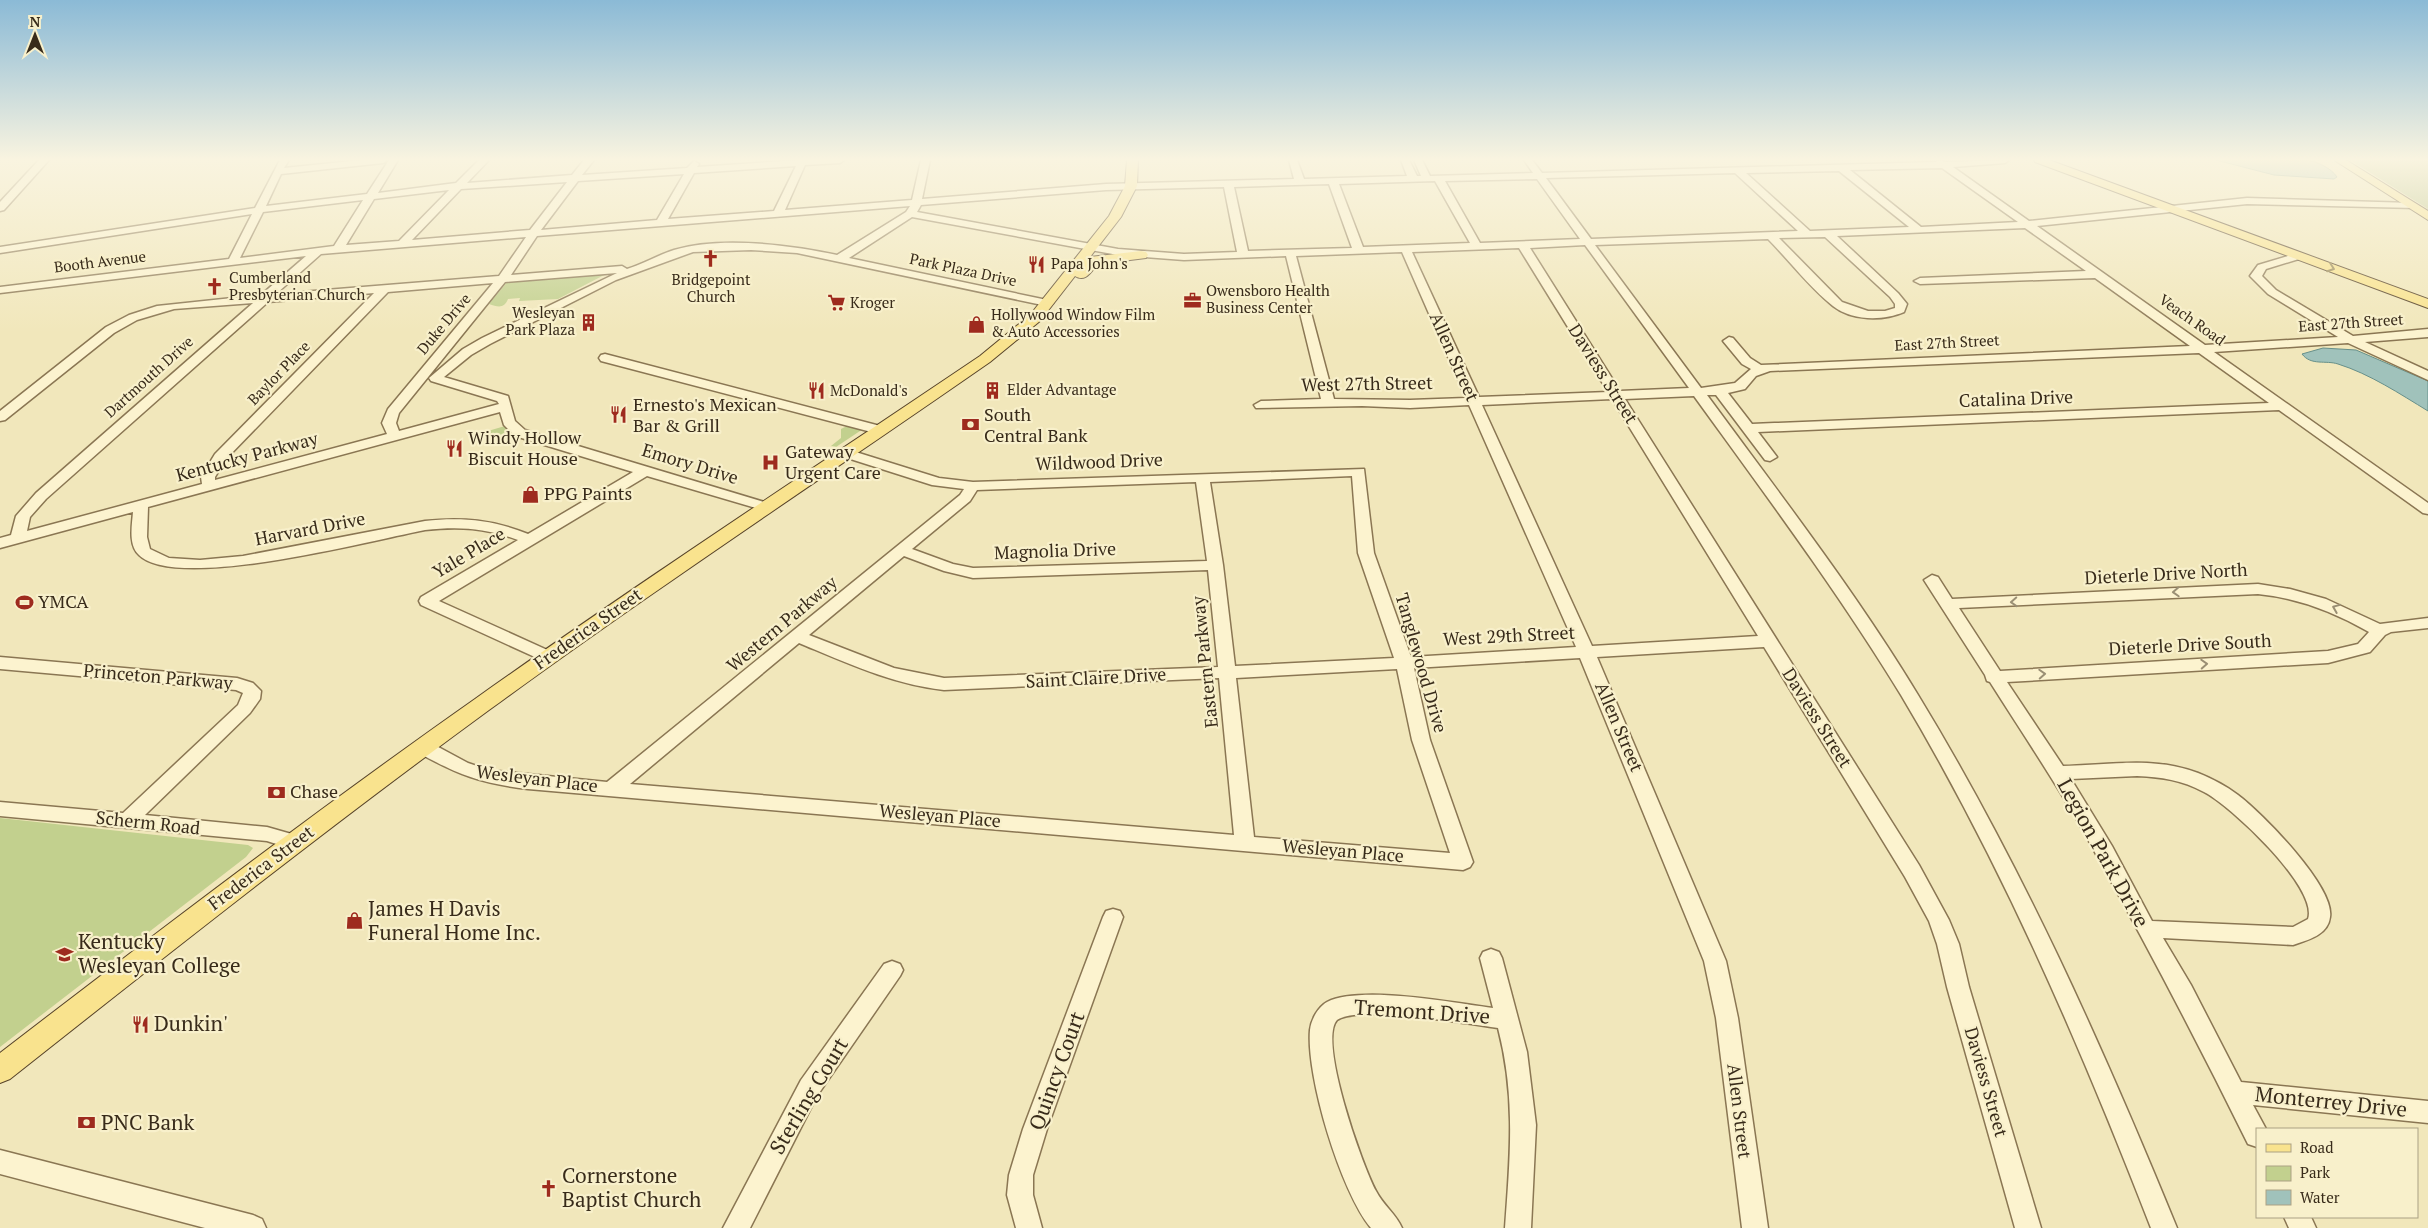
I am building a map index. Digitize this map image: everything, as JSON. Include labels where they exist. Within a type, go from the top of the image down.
[{"type":"main road","name":"Frederica Street","points":[[0,1070],[295,842],[423,747],[548,657],[998,350],[1024,328],[1047,303],[1114,217]]},
{"type":"main road","points":[[2196,217],[2428,304]]},
{"type":"main road","points":[[1062,284],[1076,282],[1094,260],[1140,255]]},
{"type":"street","points":[[0,250],[212,217]]},
{"type":"street","points":[[232,261],[255,217]]},
{"type":"street","points":[[338,249],[358,217]]},
{"type":"street","points":[[404,243],[429,217]]},
{"type":"street","name":"Duke Drive","points":[[395,436],[389,423],[393,412],[502,278],[545,217]]},
{"type":"street","points":[[660,224],[664,217]]},
{"type":"street","name":"Booth Avenue","points":[[0,290],[338,249],[739,217]]},
{"type":"street","points":[[839,259],[905,217]]},
{"type":"street","points":[[928,217],[1140,255],[1184,258],[1919,230],[2029,225],[2093,217]]},
{"type":"street","points":[[1235,217],[1243,255]]},
{"type":"street","points":[[1347,217],[1360,251]]},
{"type":"street","points":[[1460,217],[1477,247]]},
{"type":"street","points":[[1570,217],[1699,392],[1867,628],[1911,698],[1972,807],[2057,978],[2114,1105],[2164,1228]]},
{"type":"street","points":[[1788,217],[1806,234]]},
{"type":"street","points":[[1903,217],[1919,230]]},
{"type":"street","name":"Veach Road","points":[[2018,217],[2285,406],[2428,510]]},
{"type":"street","points":[[1770,236],[1838,304],[1859,312],[1882,315],[1900,310],[1902,307],[1898,300],[1828,234]]},
{"type":"street","name":"Daviess Street","points":[[1523,245],[1912,871],[1939,920],[1948,944],[1958,987],[2028,1228]]},
{"type":"street","name":"Park Plaza Drive","points":[[504,407],[503,399],[437,380],[436,375],[486,341],[612,278],[684,251],[715,248],[777,248],[839,259],[1047,303]]},
{"type":"street","name":"Allen Street","points":[[1406,250],[1586,651],[1715,960],[1727,1018],[1755,1228]]},
{"type":"street","name":"Dartmouth Drive","points":[[18,538],[23,516],[41,496],[317,252]]},
{"type":"street","points":[[1290,253],[1300,286],[1328,402]]},
{"type":"street","points":[[2298,256],[2262,267],[2256,276],[2272,292],[2353,341],[2428,376]]},
{"type":"street","name":"Park Plaza Drive","points":[[0,417],[110,330],[136,314],[174,306],[637,268]]},
{"type":"street","points":[[1920,281],[2100,274]]},
{"type":"street","name":"Baylor Place","points":[[209,486],[208,477],[220,457],[385,288]]},
{"type":"street","name":"East 27th Street","points":[[1759,369],[1793,365],[2204,349],[2353,341],[2428,333]]},
{"type":"street","points":[[1474,401],[1720,391],[1740,386],[1759,369],[1746,361],[1729,341]]},
{"type":"street","points":[[605,358],[879,430]]},
{"type":"street","points":[[1720,391],[1770,457]]},
{"type":"street","name":"West 27th Street","points":[[1261,406],[1328,402],[1410,404],[1474,401]]},
{"type":"street","name":"Catalina Drive","points":[[1748,428],[2285,406]]},
{"type":"street","name":"Kentucky Parkway","points":[[0,543],[504,407]]},
{"type":"street","name":"Emory Drive","points":[[504,407],[510,424],[520,433],[766,507]]},
{"type":"street","name":"Wildwood Drive","points":[[846,453],[937,482],[973,486],[1359,472]]},
{"type":"street","name":"Yale Place","points":[[548,657],[427,601],[646,470]]},
{"type":"street","name":"Tanglewood Drive","points":[[1359,472],[1366,553],[1404,662],[1421,740],[1463,862]]},
{"type":"street","name":"Eastern Parkway","points":[[1202,477],[1215,565],[1245,842]]},
{"type":"street","name":"Western Parkway","points":[[612,788],[965,498],[973,486]]},
{"type":"street","name":"Harvard Drive","points":[[141,505],[141,546],[145,553],[154,559],[168,562],[205,564],[248,560],[421,526],[452,522],[488,525],[530,540]]},
{"type":"street","name":"Magnolia Drive","points":[[901,550],[949,568],[973,573],[1215,565]]},
{"type":"street","name":"Legion Park Drive","points":[[1932,580],[1993,677],[2058,774],[2105,851],[2146,929],[2183,992],[2256,1134]]},
{"type":"street","name":"Dieterle Drive North","points":[[1946,604],[2258,589],[2289,593],[2322,602],[2349,614],[2379,631]]},
{"type":"street","points":[[2379,631],[2388,627],[2428,623]]},
{"type":"street","name":"Dieterle Drive South","points":[[1993,677],[2328,657],[2364,648],[2379,631]]},
{"type":"street","name":"Saint Claire Drive","points":[[797,636],[897,675],[927,683],[981,684],[1404,662]]},
{"type":"street","name":"West 29th Street","points":[[1404,662],[1768,640]]},
{"type":"street","name":"Princeton Parkway","points":[[0,662],[237,684],[247,687],[252,692],[251,699],[244,709],[127,821]]},
{"type":"street","name":"Wesleyan Place","points":[[423,747],[461,768],[488,777],[1463,862]]},
{"type":"street","points":[[2058,774],[2146,769],[2182,775],[2201,782],[2234,801],[2248,814],[2304,876],[2320,904],[2320,916],[2316,925],[2307,932],[2293,936],[2146,929]]},
{"type":"street","name":"Scherm Road","points":[[0,809],[267,834],[295,842]]},
{"type":"street","name":"Quincy Court","points":[[1029,1228],[1020,1195],[1021,1175],[1035,1129],[1113,917]]},
{"type":"street","points":[[1491,958],[1509,1019],[1516,1052],[1524,1125],[1518,1228]]},
{"type":"street","name":"Sterling Court","points":[[736,1228],[809,1088],[892,970]]},
{"type":"street","name":"Tremont Drive","points":[[1389,1228],[1376,1215],[1366,1198],[1334,1108],[1324,1064],[1321,1031],[1324,1019],[1333,1010],[1346,1005],[1382,1006],[1509,1019]]},
{"type":"street","name":"Monterrey Drive","points":[[2234,1092],[2428,1112]]},
{"type":"street","points":[[0,1162],[253,1228]]},
{"type":"green space","points":[[608,273],[558,299],[519,301],[520,298],[508,299],[503,306],[489,304],[508,281]]},
{"type":"green space","points":[[849,425],[863,429],[836,447],[831,446],[841,438],[841,429]]},
{"type":"green space","points":[[505,426],[516,435],[494,443],[488,431]]},
{"type":"green space","name":"Kentucky Wesleyan College","points":[[0,818],[248,845],[253,848],[246,857],[0,1047]]},
{"type":"water","points":[[2323,348],[2356,350],[2428,381],[2428,411],[2362,373],[2338,364],[2310,360],[2302,354]]},
{"type":"place","name":"Bridgepoint Church","points":[[711,259]]},
{"type":"place","name":"Papa John's","points":[[1037,264]]},
{"type":"place","name":"Cumberland Presbyterian Church","points":[[215,287]]},
{"type":"place","name":"Owensboro Health Business Center","points":[[1192,300]]},
{"type":"place","name":"Kroger","points":[[836,303]]},
{"type":"place","name":"Wesleyan Park Plaza","points":[[589,322]]},
{"type":"place","name":"Hollywood Window Film & Auto Accessories","points":[[977,324]]},
{"type":"place","name":"Elder Advantage","points":[[993,390]]},
{"type":"place","name":"McDonald's","points":[[816,391]]},
{"type":"place","name":"Ernesto's Mexican Bar & Grill","points":[[619,415]]},
{"type":"place","name":"South Central Bank","points":[[970,425]]},
{"type":"place","name":"Windy Hollow Biscuit House","points":[[454,448]]},
{"type":"place","name":"Gateway Urgent Care","points":[[771,462]]},
{"type":"place","name":"PPG Paints","points":[[530,494]]},
{"type":"place","name":"YMCA","points":[[24,602]]},
{"type":"place","name":"Chase","points":[[276,792]]},
{"type":"place","name":"James H Davis Funeral Home Inc.","points":[[354,921]]},
{"type":"place","name":"Kentucky Wesleyan College","points":[[64,954]]},
{"type":"place","name":"Dunkin'","points":[[140,1024]]},
{"type":"place","name":"PNC Bank","points":[[87,1123]]},
{"type":"place","name":"Cornerstone Baptist Church","points":[[548,1188]]}]
